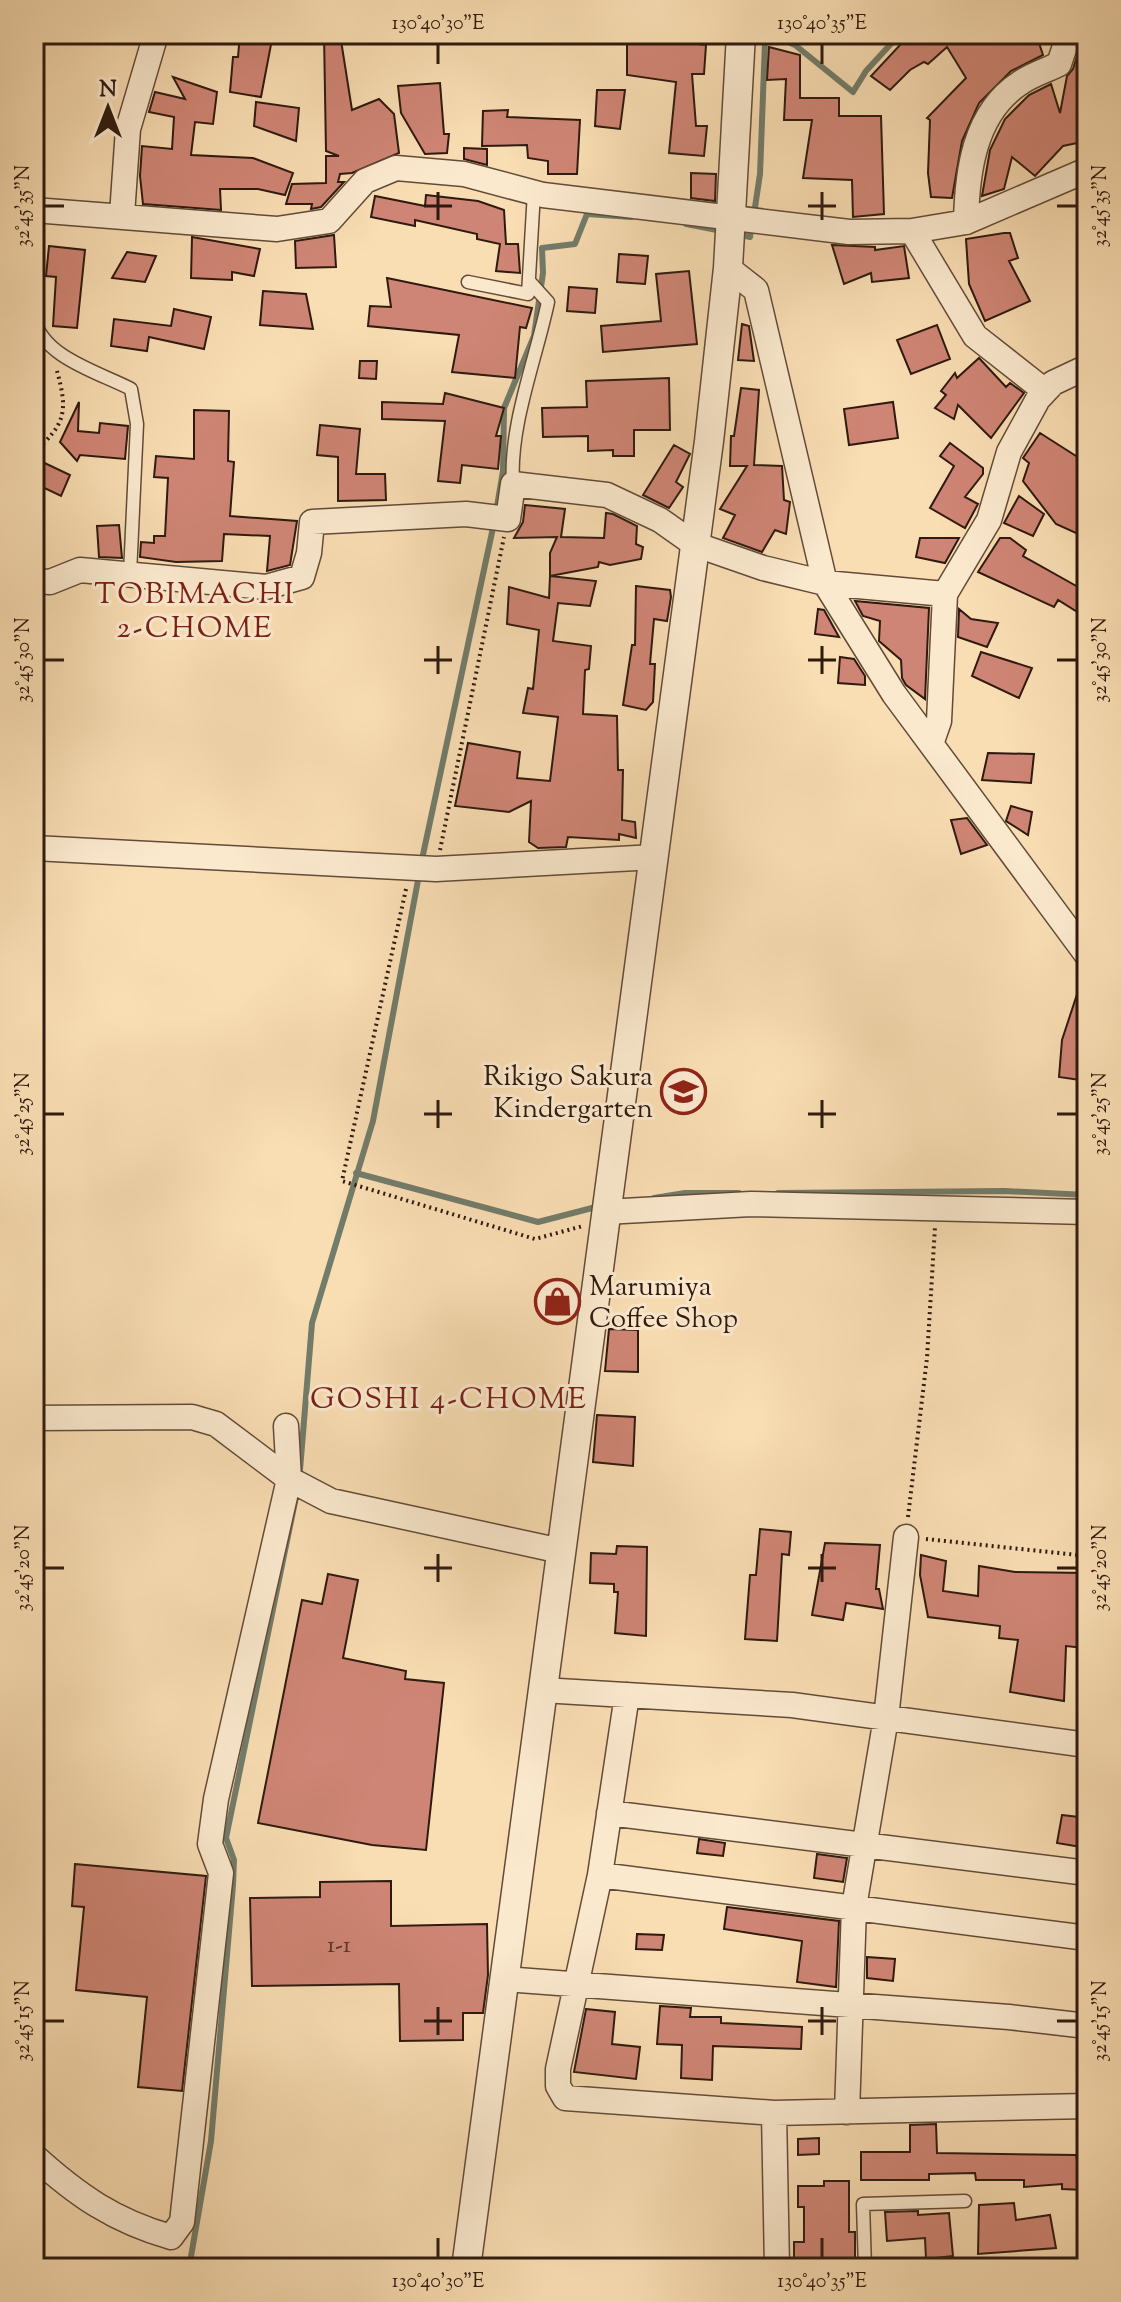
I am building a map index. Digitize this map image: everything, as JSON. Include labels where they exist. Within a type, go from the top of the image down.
[{"type":"street","points":[[122,215],[128,129],[156,34]]},
{"type":"street","points":[[466,2268],[605,1212],[655,857],[728,268],[741,34]]},
{"type":"street","points":[[966,222],[967,189],[976,138],[999,102],[1019,83],[1059,64],[1069,34]]},
{"type":"street","points":[[36,210],[277,229],[329,221],[365,181],[396,168],[464,174],[534,192],[849,232],[912,231],[966,222],[1087,170]]},
{"type":"street","points":[[912,231],[975,336],[1045,391]]},
{"type":"street","points":[[728,268],[756,290],[825,583],[894,694],[1087,955]]},
{"type":"street","points":[[931,744],[939,721],[945,594],[989,520],[1009,452],[1045,391],[1053,383],[1087,367]]},
{"type":"street","points":[[34,581],[50,582],[80,570],[266,587],[302,577],[309,553],[312,522],[466,514],[508,519],[513,484],[607,495],[660,520],[694,544],[763,568],[825,583],[945,594]]},
{"type":"street","points":[[34,848],[436,869],[655,857]]},
{"type":"street","points":[[605,1212],[751,1204],[1087,1212]]},
{"type":"street","points":[[34,1418],[192,1417],[216,1424],[289,1479],[331,1501],[561,1551]]},
{"type":"street","points":[[34,2156],[78,2196],[138,2228],[171,2237],[182,2222],[221,1873],[210,1844],[216,1799],[289,1479],[286,1426]]},
{"type":"street","points":[[847,2112],[854,1907],[886,1718],[906,1537]]},
{"type":"street","points":[[542,1690],[792,1705],[1087,1745]]},
{"type":"street","points":[[627,1695],[600,1875],[558,2069],[558,2086],[565,2098],[774,2113],[1087,2106]]},
{"type":"street","points":[[609,1813],[1087,1873]]},
{"type":"street","points":[[600,1875],[1087,1938]]},
{"type":"street","points":[[504,1979],[1087,2026]]},
{"type":"street","points":[[774,2113],[777,2268]]},
{"type":"lane","points":[[468,282],[528,294],[534,192]]},
{"type":"lane","points":[[34,279],[36,210]]},
{"type":"lane","points":[[513,484],[518,416],[535,364],[548,302],[529,281]]},
{"type":"lane","points":[[34,318],[37,334],[51,348],[131,389],[137,424],[130,574]]},
{"type":"lane","points":[[865,2268],[863,2204],[965,2201]]},
{"type":"path","points":[[34,452],[53,436],[66,406],[51,348]]},
{"type":"path","points":[[436,869],[508,519]]},
{"type":"path","points":[[411,867],[342,1181],[535,1239],[586,1225],[605,1212]]},
{"type":"path","points":[[936,1209],[927,1358],[906,1537],[1087,1556]]},
{"type":"building","points":[[240,34],[273,34],[261,97],[230,92],[233,57],[238,57]]},
{"type":"building","points":[[324,34],[340,34],[352,110],[379,99],[394,114],[399,153],[352,173],[340,174],[338,182],[344,182],[321,207],[311,209],[312,204],[286,204],[292,184],[326,183],[326,156],[339,156],[326,151]]},
{"type":"building","points":[[917,34],[1036,34],[1043,55],[1011,71],[979,103],[962,141],[952,198],[931,197],[928,173],[930,120],[927,118],[966,78],[947,47],[928,64],[924,62],[910,70],[890,90],[871,76],[900,45]]},
{"type":"building","points":[[1084,34],[1087,34],[1087,141],[1063,146],[1035,176],[1012,157],[1004,189],[982,196],[990,150],[1005,119],[1029,95],[1051,84],[1060,113],[1067,76],[1073,69]]},
{"type":"building","points":[[664,40],[706,45],[704,74],[692,74],[696,126],[707,126],[704,156],[669,153],[676,82],[627,75],[627,42]]},
{"type":"building","points":[[769,47],[800,55],[800,98],[839,98],[839,116],[881,116],[884,214],[853,217],[852,180],[803,178],[812,120],[784,120],[786,79],[767,80]]},
{"type":"building","points":[[173,77],[217,92],[213,124],[195,122],[191,155],[253,158],[293,173],[285,195],[258,189],[220,189],[221,210],[143,204],[140,176],[142,146],[172,149],[174,117],[149,112],[155,92],[185,99]]},
{"type":"building","points":[[440,83],[444,134],[449,134],[447,153],[425,154],[401,113],[398,86]]},
{"type":"building","points":[[597,90],[625,90],[620,129],[595,126]]},
{"type":"building","points":[[256,102],[299,108],[296,141],[254,126]]},
{"type":"building","points":[[508,110],[507,117],[580,120],[577,174],[548,174],[548,161],[528,158],[527,145],[482,146],[483,111]]},
{"type":"building","points":[[464,148],[487,149],[487,165],[464,159]]},
{"type":"building","points":[[691,173],[716,174],[715,201],[691,198]]},
{"type":"building","points":[[426,195],[478,201],[504,210],[506,244],[518,244],[520,273],[496,271],[500,244],[477,239],[477,234],[415,220],[415,226],[371,217],[375,196],[425,206]]},
{"type":"building","points":[[1010,233],[1018,258],[1009,261],[1030,301],[985,321],[969,284],[966,239]]},
{"type":"building","points":[[334,235],[336,267],[296,268],[295,241]]},
{"type":"building","points":[[192,237],[260,249],[254,276],[232,272],[232,280],[191,278]]},
{"type":"building","points":[[832,245],[875,247],[875,250],[904,246],[909,278],[872,282],[871,273],[844,284]]},
{"type":"building","points":[[49,246],[85,250],[77,328],[53,326],[56,277],[46,276]]},
{"type":"building","points":[[127,252],[156,256],[145,282],[112,278]]},
{"type":"building","points":[[619,254],[648,256],[645,284],[617,282]]},
{"type":"building","points":[[689,271],[697,344],[603,352],[601,326],[661,321],[656,274]]},
{"type":"building","points":[[387,278],[532,308],[526,328],[520,327],[515,378],[452,372],[459,335],[368,326],[370,306],[391,307]]},
{"type":"building","points":[[569,287],[597,289],[595,313],[567,311]]},
{"type":"building","points":[[263,291],[306,294],[313,329],[260,325]]},
{"type":"building","points":[[174,309],[211,317],[204,349],[149,337],[147,351],[111,346],[114,319],[171,326]]},
{"type":"building","points":[[742,324],[749,326],[754,361],[738,360]]},
{"type":"building","points":[[937,325],[950,359],[911,374],[897,340]]},
{"type":"building","points":[[979,358],[1006,387],[1010,383],[1024,393],[991,438],[958,405],[954,419],[935,408],[946,395],[941,391],[955,373],[957,378]]},
{"type":"building","points":[[360,361],[377,361],[376,379],[359,378]]},
{"type":"building","points":[[669,378],[670,430],[634,430],[634,456],[613,456],[613,450],[588,451],[588,436],[543,437],[542,408],[587,407],[586,381]]},
{"type":"building","points":[[741,388],[759,390],[754,465],[782,466],[784,500],[790,502],[786,534],[775,530],[762,552],[723,538],[735,515],[720,509],[747,466],[730,466],[731,436],[734,436]]},
{"type":"building","points":[[445,393],[504,408],[496,436],[501,436],[498,469],[462,465],[460,483],[438,481],[445,421],[382,419],[382,402],[443,404]]},
{"type":"building","points":[[79,402],[78,431],[99,433],[100,423],[128,426],[125,459],[80,455],[77,461],[60,442]]},
{"type":"building","points":[[893,402],[898,438],[849,445],[844,409]]},
{"type":"building","points":[[194,410],[229,411],[228,461],[234,462],[230,516],[297,521],[290,565],[267,571],[270,536],[224,534],[222,561],[176,562],[140,557],[141,542],[154,543],[154,536],[165,536],[168,478],[154,477],[156,456],[194,459]]},
{"type":"building","points":[[320,425],[360,429],[356,474],[385,474],[386,500],[338,501],[338,457],[317,455]]},
{"type":"building","points":[[1040,433],[1087,463],[1087,538],[1056,524],[1023,481],[1029,463],[1023,458]]},
{"type":"building","points":[[950,443],[983,468],[983,474],[965,497],[978,504],[965,528],[930,508],[954,466],[940,456]]},
{"type":"building","points":[[674,445],[690,454],[676,482],[683,487],[669,508],[643,495]]},
{"type":"building","points":[[34,458],[70,475],[61,496],[34,483]]},
{"type":"building","points":[[1019,496],[1044,514],[1033,536],[1004,523]]},
{"type":"building","points":[[525,505],[565,509],[561,537],[604,538],[606,513],[613,514],[637,526],[636,544],[643,547],[641,559],[610,565],[599,562],[598,567],[550,576],[550,553],[557,537],[514,538],[523,522]]},
{"type":"building","points":[[119,525],[122,558],[99,557],[97,526]]},
{"type":"building","points":[[920,538],[959,538],[945,563],[916,557]]},
{"type":"building","points":[[1000,538],[1010,538],[1026,550],[1023,556],[1087,592],[1087,618],[1058,600],[1054,607],[978,572]]},
{"type":"building","points":[[550,576],[596,581],[590,606],[558,603],[553,641],[591,646],[589,669],[585,670],[583,714],[617,716],[618,770],[623,770],[622,820],[635,822],[636,838],[619,834],[619,840],[568,837],[566,847],[538,848],[529,842],[531,801],[509,812],[455,806],[468,743],[520,752],[517,778],[550,781],[558,717],[523,713],[528,688],[533,689],[539,630],[507,624],[509,587],[549,598]]},
{"type":"building","points":[[636,586],[670,590],[671,597],[667,621],[654,619],[650,664],[655,664],[653,702],[646,710],[623,705],[632,645],[635,645]]},
{"type":"building","points":[[855,601],[929,608],[925,699],[906,685],[902,678],[901,660],[879,641],[880,621],[863,616]]},
{"type":"building","points":[[818,609],[824,610],[839,637],[815,634]]},
{"type":"building","points":[[959,609],[971,619],[998,623],[987,647],[958,637]]},
{"type":"building","points":[[981,652],[1032,668],[1019,698],[972,676]]},
{"type":"building","points":[[840,657],[854,659],[865,676],[865,685],[838,683]]},
{"type":"building","points":[[988,753],[1034,754],[1031,783],[982,780]]},
{"type":"building","points":[[1011,806],[1032,812],[1028,835],[1006,821]]},
{"type":"building","points":[[967,818],[987,845],[961,854],[951,820]]},
{"type":"building","points":[[1084,973],[1087,974],[1087,1081],[1059,1077],[1062,1040]]},
{"type":"building","points":[[609,1329],[638,1330],[638,1372],[605,1371]]},
{"type":"building","points":[[597,1415],[635,1417],[633,1466],[593,1462]]},
{"type":"building","points":[[760,1529],[791,1532],[789,1555],[782,1554],[777,1641],[745,1639],[750,1575],[756,1575]]},
{"type":"building","points":[[825,1543],[880,1545],[876,1589],[879,1589],[883,1609],[846,1603],[843,1620],[812,1615]]},
{"type":"building","points":[[617,1546],[647,1547],[646,1636],[615,1633],[618,1592],[614,1592],[614,1584],[590,1583],[591,1553],[616,1554]]},
{"type":"building","points":[[921,1555],[946,1561],[943,1591],[978,1596],[979,1566],[1015,1572],[1087,1573],[1087,1635],[1084,1648],[1066,1646],[1064,1701],[1010,1692],[1018,1640],[999,1638],[1000,1626],[928,1617],[920,1575]]},
{"type":"building","points":[[328,1574],[358,1580],[343,1658],[406,1671],[405,1679],[444,1683],[426,1850],[372,1845],[258,1823],[302,1600],[322,1604]]},
{"type":"building","points":[[1062,1815],[1087,1818],[1087,1848],[1057,1843]]},
{"type":"building","points":[[699,1839],[725,1843],[723,1856],[697,1853]]},
{"type":"building","points":[[817,1854],[847,1858],[843,1882],[814,1878]]},
{"type":"building","points":[[75,1864],[206,1876],[182,2091],[138,2087],[147,1997],[76,1990],[84,1907],[72,1906]]},
{"type":"building","points":[[391,1881],[391,1926],[487,1924],[488,1975],[483,2013],[463,2013],[463,2040],[400,2041],[399,1984],[252,1986],[250,1898],[320,1897],[320,1882]]},
{"type":"building","points":[[727,1907],[839,1921],[836,1987],[797,1982],[802,1941],[724,1929]]},
{"type":"building","points":[[637,1934],[664,1935],[662,1950],[636,1949]]},
{"type":"building","points":[[867,1957],[895,1959],[893,1981],[867,1978]]},
{"type":"building","points":[[660,2006],[691,2008],[690,2017],[721,2017],[721,2023],[802,2027],[801,2049],[713,2046],[712,2080],[681,2078],[682,2045],[657,2044]]},
{"type":"building","points":[[586,2009],[615,2012],[612,2044],[640,2047],[636,2079],[574,2072]]},
{"type":"building","points":[[936,2124],[937,2153],[1076,2155],[1083,2190],[1062,2189],[1062,2184],[1024,2187],[1024,2180],[976,2180],[975,2173],[929,2174],[929,2180],[861,2180],[861,2152],[910,2152],[910,2125]]},
{"type":"building","points":[[819,2138],[819,2154],[798,2155],[798,2139]]},
{"type":"building","points":[[824,2181],[849,2181],[849,2232],[855,2232],[855,2258],[794,2261],[794,2242],[804,2242],[804,2207],[798,2207],[798,2186],[824,2186]]},
{"type":"building","points":[[1014,2203],[1016,2220],[1050,2215],[1056,2248],[978,2254],[979,2205]]},
{"type":"building","points":[[918,2211],[918,2215],[949,2213],[953,2256],[926,2259],[925,2238],[887,2241],[885,2212]]},
{"type":"waterway","points":[[754,214],[760,174],[765,42],[775,36],[795,45],[853,92],[866,71],[900,34]]},
{"type":"waterway","points":[[496,512],[503,471],[504,408],[534,336],[543,273],[542,248],[575,244],[587,214],[631,217]]},
{"type":"waterway","points":[[686,224],[722,231]]},
{"type":"waterway","points":[[737,234],[750,237],[752,225]]},
{"type":"waterway","points":[[421,864],[494,523]]},
{"type":"waterway","points":[[300,1470],[312,1323],[373,1121],[419,875]]},
{"type":"waterway","points":[[356,1173],[538,1222],[600,1206]]},
{"type":"waterway","points":[[778,1193],[1005,1191],[1087,1195]]},
{"type":"waterway","points":[[654,1198],[685,1193],[739,1193]]},
{"type":"waterway","points":[[189,2268],[211,2141],[233,1885],[234,1860],[226,1838],[296,1497]]},
{"type":"place","name":"Rikigo Sakura Kindergarten","points":[[684,1091]]},
{"type":"place","name":"Marumiya Coffee Shop","points":[[558,1301]]},
{"type":"district","name":"TOBIMACHI 2-CHOME","points":[[195,610]]},
{"type":"district","name":"GOSHI 4-CHOME","points":[[449,1398]]}]
